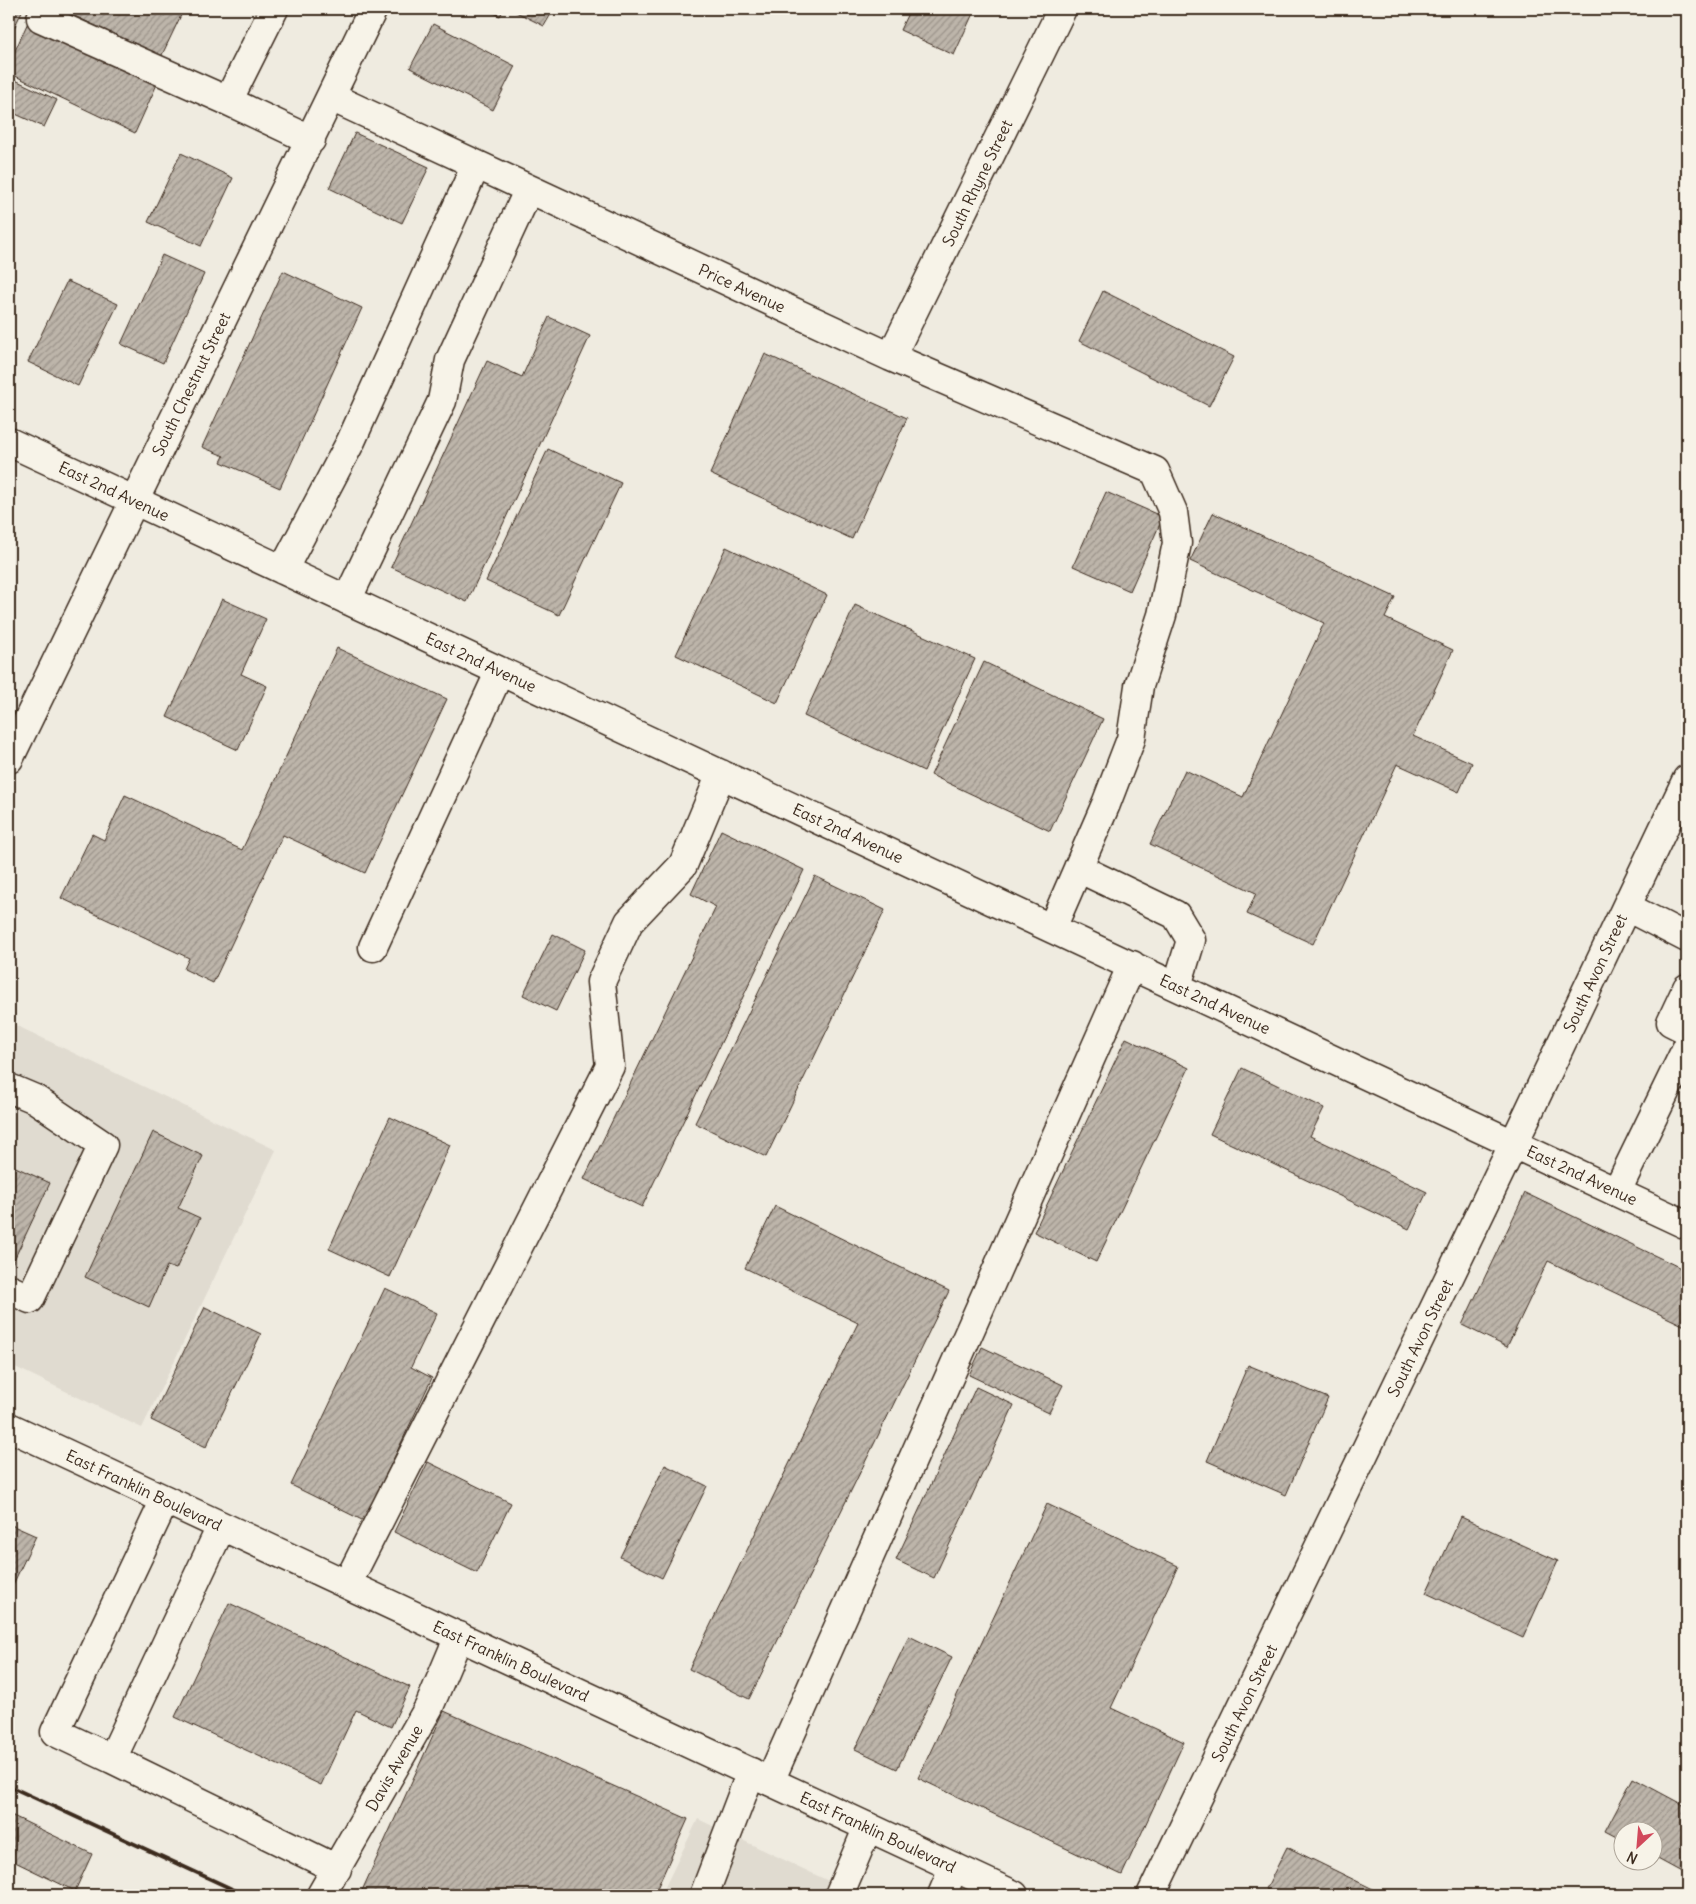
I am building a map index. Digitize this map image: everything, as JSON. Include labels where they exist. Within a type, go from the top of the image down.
[{"type":"street","points":[[228,101],[274,9]]},
{"type":"street","name":"South Chestnut Street","points":[[9,759],[373,9]]},
{"type":"street","name":"South Rhyne Street","points":[[891,357],[1062,9]]},
{"type":"street","points":[[41,18],[311,140]]},
{"type":"street","name":"Price Avenue","points":[[331,97],[891,357],[1155,471],[1173,512],[1177,543],[1162,615],[1139,686],[1131,738],[1106,804],[1078,868]]},
{"type":"street","points":[[283,570],[351,442],[476,165]]},
{"type":"street","points":[[347,600],[442,401],[450,360],[529,189]]},
{"type":"street","name":"East 2nd Avenue","points":[[9,442],[1687,1225]]},
{"type":"street","points":[[373,947],[500,671]]},
{"type":"street","points":[[347,1584],[610,1066],[601,982],[628,922],[683,865],[721,774]]},
{"type":"street","name":"South Avon Street","points":[[1151,1895],[1687,780]]},
{"type":"street","points":[[1052,928],[1078,868],[1176,915],[1191,940],[1177,986]]},
{"type":"street","points":[[1627,907],[1687,938]]},
{"type":"street","points":[[704,1895],[760,1777],[1132,965]]},
{"type":"street","points":[[1687,988],[1671,1022],[1687,1030]]},
{"type":"street","points":[[1616,1191],[1687,1047]]},
{"type":"street","points":[[9,1088],[35,1099],[103,1145],[30,1298],[9,1289]]},
{"type":"street","name":"East Franklin Boulevard","points":[[9,1427],[1014,1895]]},
{"type":"street","points":[[165,1500],[55,1732],[337,1869]]},
{"type":"street","points":[[112,1759],[221,1527]]},
{"type":"street","name":"Davis Avenue","points":[[320,1895],[337,1869],[429,1707],[459,1636]]},
{"type":"street","points":[[839,1895],[868,1827]]},
{"type":"street","points":[[942,1895],[954,1868]]},
{"type":"shaded area","points":[[9,1022],[276,1150],[142,1428],[9,1364]]},
{"type":"shaded area","points":[[698,1819],[858,1895],[661,1895]]},
{"type":"building","points":[[9,9],[23,9],[9,39]]},
{"type":"building","points":[[60,9],[184,9],[161,57]]},
{"type":"building","points":[[485,9],[504,9],[500,16]]},
{"type":"building","points":[[510,9],[554,9],[544,26]]},
{"type":"building","points":[[910,9],[975,9],[954,55],[900,30]]},
{"type":"building","points":[[29,20],[158,82],[135,133],[9,73],[9,64]]},
{"type":"building","points":[[433,24],[515,66],[493,110],[410,68]]},
{"type":"building","points":[[9,77],[57,100],[44,127],[9,111]]},
{"type":"building","points":[[355,133],[429,167],[402,223],[329,188]]},
{"type":"building","points":[[181,153],[233,178],[201,246],[148,222]]},
{"type":"building","points":[[162,255],[204,274],[163,363],[121,344]]},
{"type":"building","points":[[283,271],[362,308],[280,488],[221,462],[224,456],[202,447]]},
{"type":"building","points":[[67,281],[118,304],[78,386],[28,362]]},
{"type":"building","points":[[1103,291],[1234,357],[1209,406],[1079,341]]},
{"type":"building","points":[[549,317],[590,336],[467,602],[391,567],[487,361],[522,377]]},
{"type":"building","points":[[765,354],[907,418],[852,539],[710,474]]},
{"type":"building","points":[[548,449],[621,483],[559,615],[486,581]]},
{"type":"building","points":[[1106,492],[1163,517],[1130,591],[1073,566]]},
{"type":"building","points":[[1213,513],[1395,597],[1385,618],[1453,650],[1413,736],[1472,763],[1459,792],[1397,764],[1313,944],[1247,914],[1256,893],[1150,844],[1185,770],[1243,797],[1324,623],[1190,561]]},
{"type":"building","points":[[726,547],[827,595],[777,703],[676,655]]},
{"type":"building","points":[[222,599],[266,619],[241,674],[267,686],[238,750],[167,717]]},
{"type":"building","points":[[855,605],[975,659],[924,771],[804,716]]},
{"type":"building","points":[[337,648],[447,699],[365,873],[283,835],[213,983],[184,969],[189,958],[61,898],[92,834],[104,840],[125,795],[242,850]]},
{"type":"building","points":[[984,662],[1103,719],[1050,831],[931,775]]},
{"type":"building","points":[[721,830],[804,870],[642,1207],[584,1179],[716,907],[691,894]]},
{"type":"building","points":[[815,876],[885,910],[766,1157],[695,1123]]},
{"type":"building","points":[[1687,901],[1687,929],[1677,924]]},
{"type":"building","points":[[553,934],[585,950],[556,1011],[523,995]]},
{"type":"building","points":[[1126,1038],[1189,1068],[1096,1262],[1034,1232]]},
{"type":"building","points":[[1242,1068],[1324,1108],[1310,1136],[1427,1192],[1409,1229],[1210,1134]]},
{"type":"building","points":[[390,1117],[450,1145],[390,1277],[329,1249]]},
{"type":"building","points":[[153,1132],[203,1156],[178,1208],[200,1218],[176,1269],[167,1266],[149,1307],[85,1277]]},
{"type":"building","points":[[9,1164],[50,1183],[11,1266],[9,1265]]},
{"type":"building","points":[[1525,1193],[1687,1271],[1687,1327],[1548,1261],[1507,1347],[1462,1325]]},
{"type":"building","points":[[775,1206],[949,1291],[749,1699],[689,1669],[858,1323],[745,1268]]},
{"type":"building","points":[[385,1288],[437,1313],[411,1367],[432,1378],[364,1521],[291,1485]]},
{"type":"building","points":[[205,1307],[261,1334],[206,1447],[151,1420]]},
{"type":"building","points":[[982,1347],[1063,1385],[1049,1413],[969,1375]]},
{"type":"building","points":[[1248,1365],[1328,1398],[1286,1495],[1207,1461]]},
{"type":"building","points":[[976,1387],[1014,1405],[934,1578],[896,1560]]},
{"type":"building","points":[[428,1462],[511,1503],[477,1573],[394,1532]]},
{"type":"building","points":[[665,1465],[707,1486],[662,1578],[620,1557]]},
{"type":"building","points":[[1047,1504],[1178,1566],[1111,1708],[1184,1742],[1122,1875],[918,1778]]},
{"type":"building","points":[[1461,1517],[1558,1561],[1523,1638],[1426,1593]]},
{"type":"building","points":[[9,1524],[36,1536],[9,1593]]},
{"type":"building","points":[[229,1603],[410,1687],[391,1727],[356,1710],[321,1785],[175,1717]]},
{"type":"building","points":[[909,1636],[952,1657],[897,1769],[855,1749]]},
{"type":"building","points":[[444,1711],[688,1819],[654,1895],[360,1895]]},
{"type":"building","points":[[1633,1778],[1687,1807],[1687,1875],[1664,1862],[1664,1822],[1614,1822],[1614,1836],[1605,1831]]},
{"type":"building","points":[[9,1814],[92,1854],[75,1891],[9,1859]]},
{"type":"building","points":[[1287,1847],[1375,1890],[1373,1895],[1278,1895],[1266,1889]]},
{"type":"railway","points":[[9,1786],[245,1895]]}]
